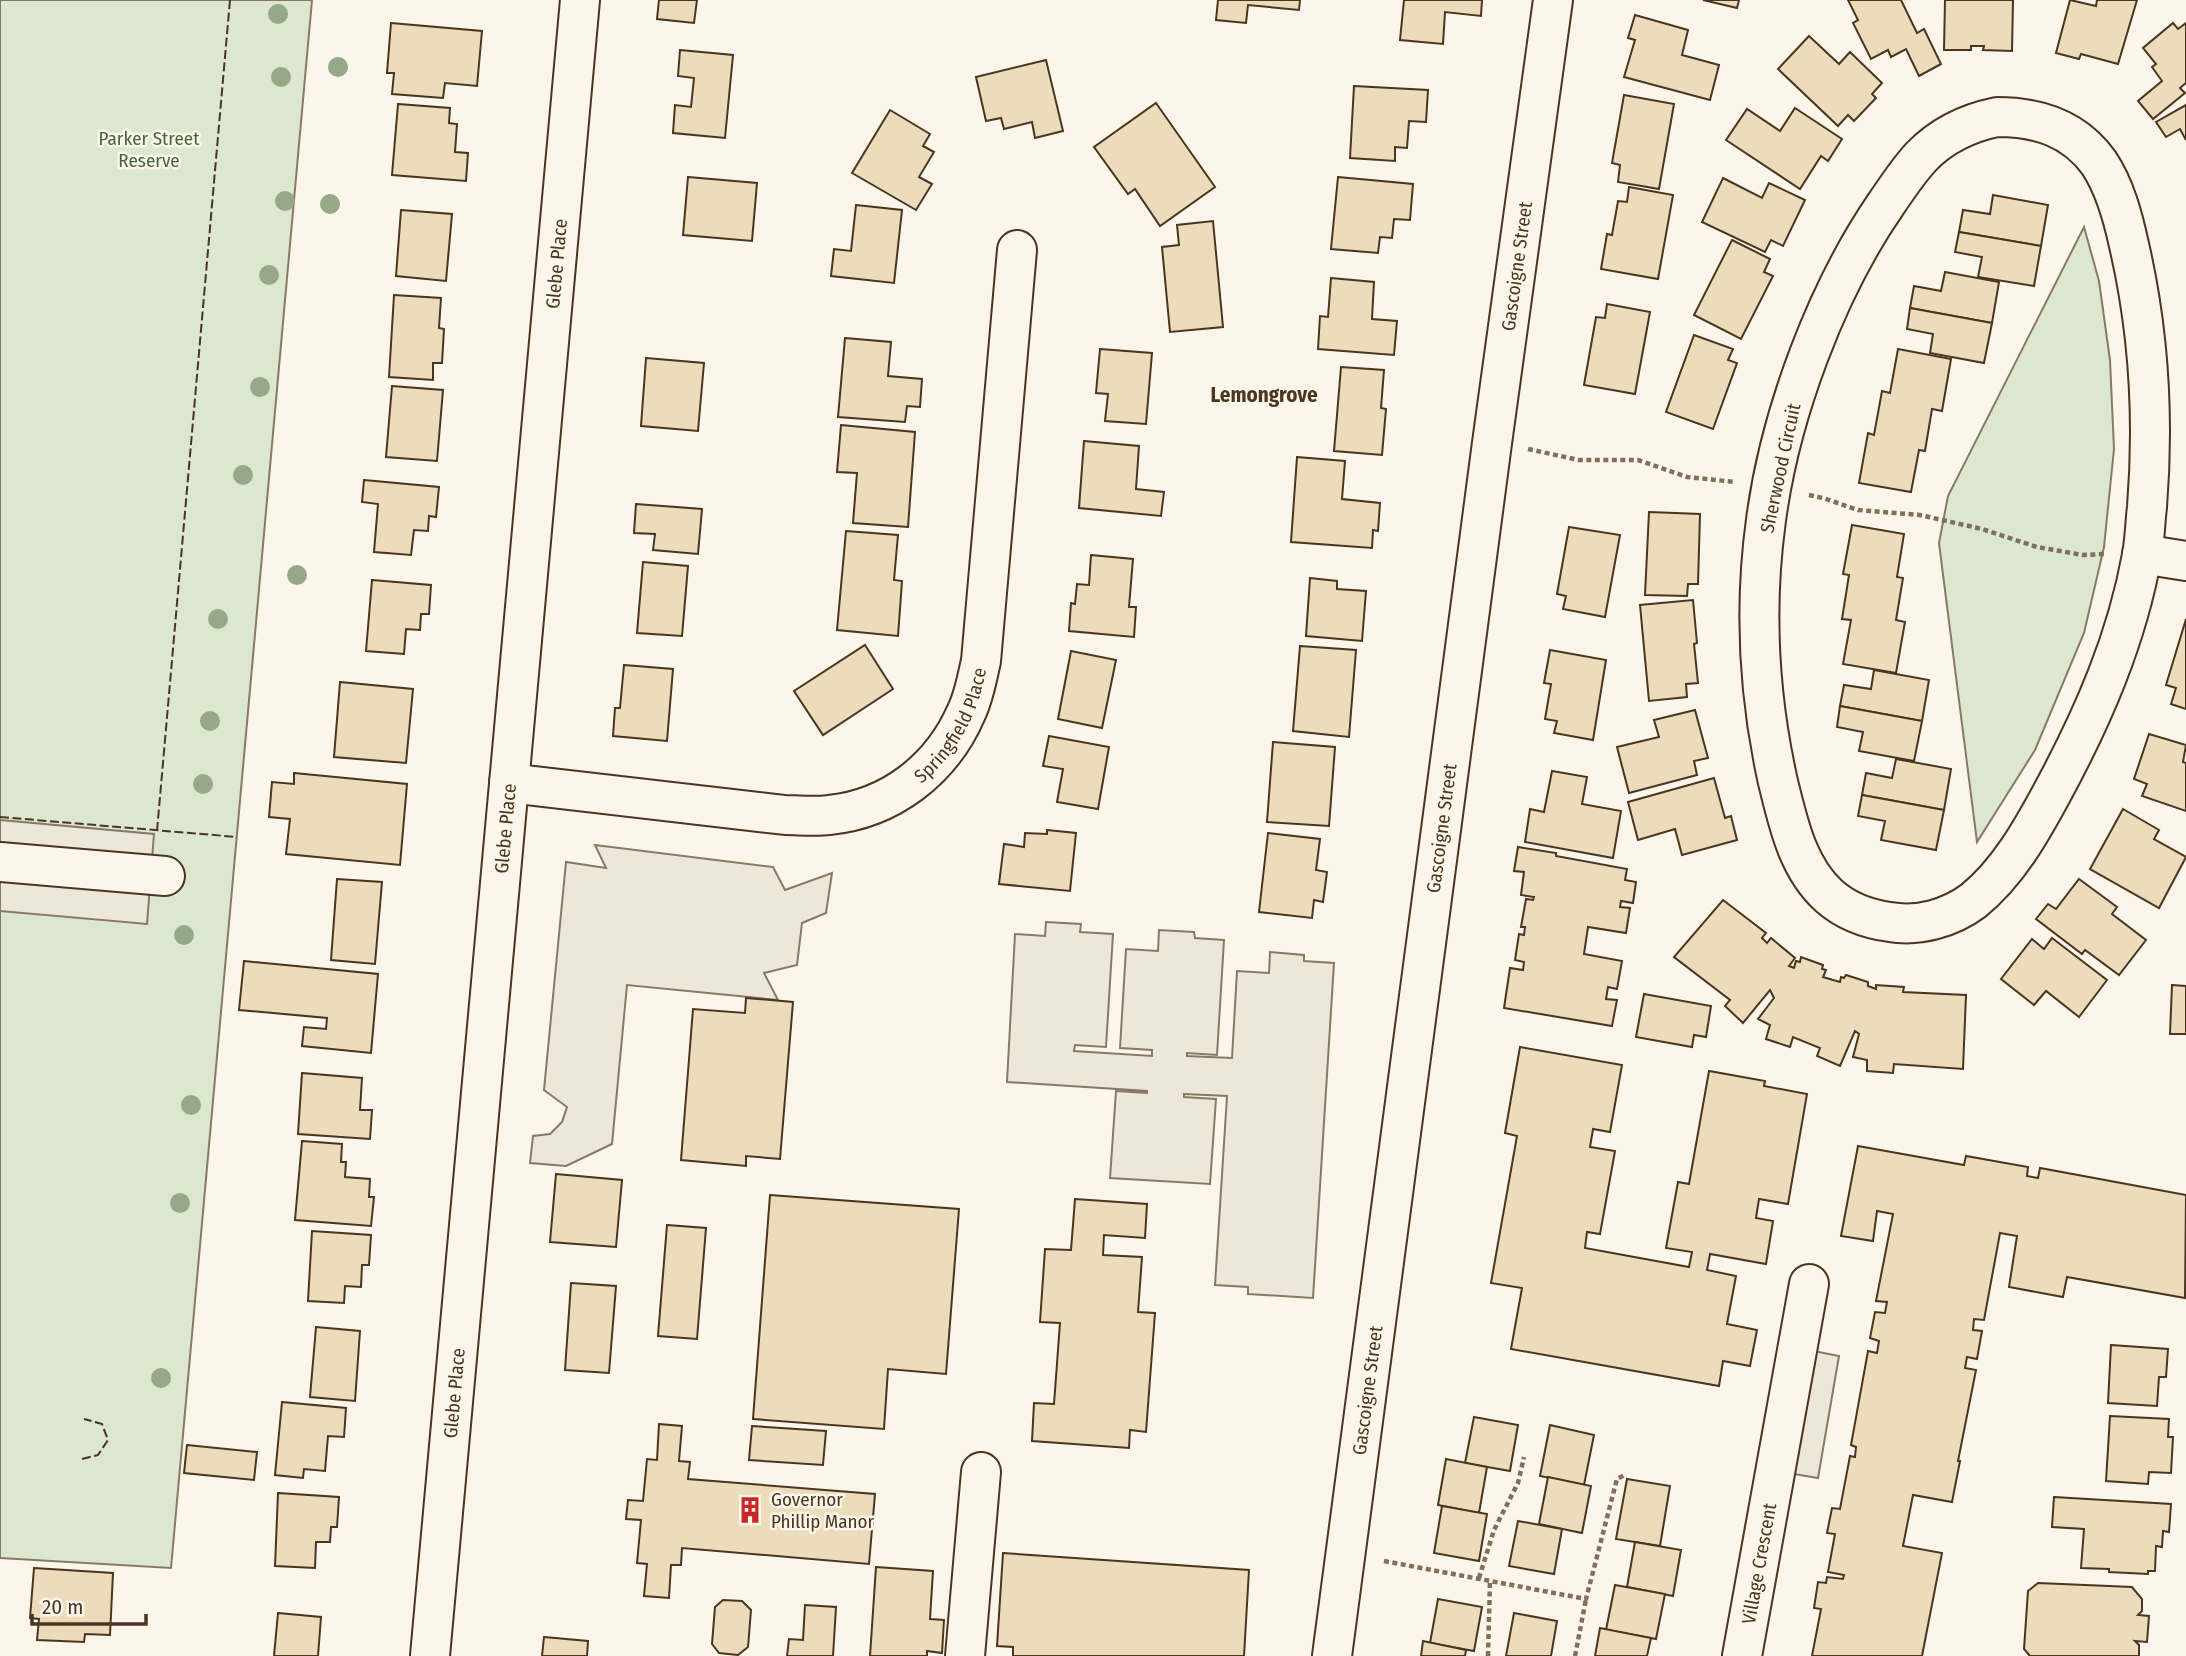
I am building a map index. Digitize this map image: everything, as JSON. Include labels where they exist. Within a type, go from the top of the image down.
[{"type":"street","name":"Glebe Place","points":[[430,1656],[580,0]]},
{"type":"street","name":"Gascoigne Street","points":[[1332,1656],[1553,0]]},
{"type":"street","name":"Sherwood Circuit","points":[[1997,117],[2030,118],[2063,129],[2099,163],[2118,202],[2140,303],[2150,392],[2151,442],[2142,554],[2128,612],[2101,696],[2081,739],[2021,845],[1986,889],[1953,913],[1912,923],[1887,922],[1861,915],[1845,908],[1819,887],[1799,853],[1784,808],[1769,738],[1764,698],[1759,618],[1763,546],[1771,488],[1811,350],[1848,266],[1869,229],[1922,156],[1957,129],[1975,121],[1997,117]]},
{"type":"street","name":"Springfield Place","points":[[509,783],[785,814],[827,816],[850,812],[889,798],[929,769],[955,735],[967,712],[981,661],[1017,250]]},
{"type":"street","points":[[2142,554],[2186,561]]},
{"type":"street","points":[[0,862],[165,876]]},
{"type":"street","name":"Village Crescent","points":[[1742,1656],[1809,1284]]},
{"type":"street","points":[[965,1656],[981,1472]]},
{"type":"path","points":[[1492,443],[1579,460],[1638,460],[1687,477],[1730,481],[1823,498],[1858,510],[1920,515],[1982,528],[2038,547],[2083,555],[2142,554]]},
{"type":"path","points":[[1479,1578],[1494,1530],[1518,1483],[1524,1457]]},
{"type":"path","points":[[1575,1656],[1586,1599],[1617,1479],[1625,1475]]},
{"type":"path","points":[[1384,1561],[1586,1599]]},
{"type":"path","points":[[1488,1656],[1490,1581]]},
{"type":"green space","name":"Parker Street Reserve","points":[[0,0],[312,0],[171,1568],[0,1558]]},
{"type":"green space","points":[[2084,227],[2099,281],[2110,360],[2114,449],[2104,547],[2084,633],[2035,750],[1977,842],[1939,543],[1948,496]]},
{"type":"shaded area","points":[[0,820],[154,834],[147,924],[0,911]]},
{"type":"shaded area","points":[[595,845],[773,867],[785,890],[832,873],[826,913],[802,923],[797,965],[764,973],[778,1000],[627,985],[612,1144],[566,1166],[530,1163],[533,1136],[550,1134],[562,1122],[567,1107],[544,1090],[566,862],[606,868]]},
{"type":"shaded area","points":[[1046,922],[1081,924],[1080,932],[1113,934],[1106,1047],[1075,1045],[1074,1051],[1152,1056],[1152,1050],[1120,1048],[1126,949],[1158,951],[1159,930],[1194,932],[1195,938],[1224,940],[1217,1055],[1187,1053],[1187,1056],[1232,1058],[1237,971],[1269,973],[1270,952],[1304,955],[1304,961],[1334,963],[1313,1298],[1248,1294],[1248,1287],[1215,1285],[1227,1096],[1184,1094],[1184,1097],[1216,1099],[1210,1184],[1110,1178],[1116,1091],[1147,1091],[1007,1082],[1015,934],[1045,936]]},
{"type":"shaded area","points":[[1804,1349],[1839,1356],[1818,1478],[1782,1472]]},
{"type":"building","points":[[659,0],[697,0],[694,23],[657,19]]},
{"type":"building","points":[[1218,0],[1300,0],[1299,10],[1248,5],[1246,23],[1216,20]]},
{"type":"building","points":[[1404,0],[1482,0],[1481,16],[1445,12],[1443,44],[1400,40]]},
{"type":"building","points":[[1703,0],[1739,0],[1737,8]]},
{"type":"building","points":[[1848,0],[1901,0],[1917,33],[1924,29],[1941,64],[1919,76],[1906,49],[1891,57],[1888,50],[1871,59],[1853,23],[1858,20]]},
{"type":"building","points":[[1945,0],[2013,0],[2012,51],[1983,50],[1984,46],[1971,46],[1971,50],[1944,50]]},
{"type":"building","points":[[2070,0],[2096,6],[2097,0],[2137,0],[2118,64],[2081,54],[2079,59],[2056,53]]},
{"type":"building","points":[[1635,15],[1688,30],[1682,55],[1719,65],[1710,100],[1624,77],[1635,40],[1628,38]]},
{"type":"building","points":[[391,23],[482,31],[477,86],[445,83],[443,98],[392,94],[394,73],[387,73]]},
{"type":"building","points":[[2173,23],[2178,29],[2186,23],[2186,83],[2180,88],[2185,93],[2153,119],[2138,101],[2162,81],[2152,67],[2156,64],[2143,48]]},
{"type":"building","points":[[1809,36],[1839,64],[1850,52],[1882,83],[1872,94],[1876,98],[1854,121],[1848,115],[1838,126],[1778,69]]},
{"type":"building","points":[[680,50],[733,55],[725,138],[673,133],[675,105],[691,107],[694,78],[678,76]]},
{"type":"building","points":[[1046,60],[1063,131],[1035,138],[1032,122],[1004,129],[1001,118],[986,121],[976,77]]},
{"type":"building","points":[[1354,86],[1428,90],[1426,122],[1409,121],[1407,148],[1395,147],[1395,161],[1350,158]]},
{"type":"building","points":[[1624,95],[1674,104],[1659,189],[1618,182],[1620,165],[1612,163]]},
{"type":"building","points":[[1156,103],[1215,187],[1160,226],[1135,189],[1128,194],[1094,147]]},
{"type":"building","points":[[398,104],[450,108],[449,123],[457,124],[455,152],[468,153],[466,181],[392,175]]},
{"type":"building","points":[[2186,105],[2186,140],[2180,129],[2166,137],[2156,122]]},
{"type":"building","points":[[1795,108],[1842,139],[1828,161],[1821,156],[1800,189],[1726,140],[1747,109],[1780,131]]},
{"type":"building","points":[[890,110],[930,134],[923,146],[934,152],[919,177],[932,184],[916,210],[852,173]]},
{"type":"building","points":[[688,177],[757,183],[752,241],[683,235]]},
{"type":"building","points":[[1338,177],[1413,184],[1410,220],[1394,219],[1392,238],[1380,237],[1378,253],[1331,249]]},
{"type":"building","points":[[1723,178],[1762,198],[1769,183],[1805,200],[1783,246],[1771,240],[1765,252],[1702,222]]},
{"type":"building","points":[[1629,187],[1673,195],[1658,279],[1601,269],[1607,234],[1612,235],[1618,201],[1627,202]]},
{"type":"building","points":[[1993,195],[2048,205],[2041,246],[1959,232],[1963,210],[1990,214]]},
{"type":"building","points":[[856,205],[902,210],[894,283],[831,276],[834,249],[851,251]]},
{"type":"building","points":[[401,210],[452,214],[446,281],[396,276]]},
{"type":"building","points":[[1213,221],[1223,327],[1170,332],[1162,247],[1179,245],[1177,225]]},
{"type":"building","points":[[1959,232],[2041,246],[2034,286],[1978,277],[1982,257],[1955,252]]},
{"type":"building","points":[[1732,240],[1770,259],[1764,272],[1773,276],[1741,339],[1694,315]]},
{"type":"building","points":[[1945,272],[1999,282],[1992,323],[1910,308],[1914,286],[1941,291]]},
{"type":"building","points":[[1331,278],[1374,282],[1372,319],[1397,321],[1394,355],[1318,349],[1320,316],[1328,317]]},
{"type":"building","points":[[394,295],[441,298],[439,328],[444,329],[442,363],[433,363],[433,380],[389,377]]},
{"type":"building","points":[[1607,304],[1650,312],[1635,394],[1584,385],[1596,317],[1605,318]]},
{"type":"building","points":[[1910,308],[1992,323],[1984,363],[1930,353],[1933,334],[1907,329]]},
{"type":"building","points":[[1694,335],[1733,349],[1728,360],[1737,363],[1713,429],[1666,412]]},
{"type":"building","points":[[845,338],[891,342],[888,376],[922,379],[920,407],[907,406],[905,422],[838,417]]},
{"type":"building","points":[[1100,349],[1152,353],[1146,424],[1105,421],[1108,394],[1096,393]]},
{"type":"building","points":[[1898,349],[1951,359],[1942,411],[1932,409],[1925,451],[1919,450],[1911,492],[1859,483],[1868,433],[1874,435],[1882,391],[1890,393]]},
{"type":"building","points":[[646,358],[704,363],[698,431],[641,426]]},
{"type":"building","points":[[1341,367],[1384,370],[1381,408],[1386,409],[1382,455],[1334,451]]},
{"type":"building","points":[[392,386],[443,390],[437,461],[386,457]]},
{"type":"building","points":[[841,425],[915,432],[908,527],[853,523],[857,473],[837,472]]},
{"type":"building","points":[[1084,441],[1139,446],[1136,489],[1164,492],[1161,516],[1079,508]]},
{"type":"building","points":[[1297,457],[1345,461],[1342,499],[1380,503],[1378,531],[1373,530],[1372,548],[1291,542]]},
{"type":"building","points":[[364,480],[439,487],[436,517],[429,516],[428,531],[414,530],[411,555],[374,552],[378,504],[362,502]]},
{"type":"building","points":[[636,504],[702,509],[698,554],[653,550],[655,534],[634,533]]},
{"type":"building","points":[[1649,512],[1700,514],[1698,584],[1688,584],[1687,596],[1645,595]]},
{"type":"building","points":[[1852,525],[1904,534],[1897,577],[1903,578],[1896,620],[1905,622],[1896,673],[1843,664],[1851,620],[1842,619],[1849,575],[1843,574]]},
{"type":"building","points":[[1569,527],[1620,535],[1605,617],[1563,609],[1566,596],[1557,594]]},
{"type":"building","points":[[846,531],[898,535],[894,580],[902,581],[898,636],[837,630]]},
{"type":"building","points":[[1091,555],[1133,559],[1129,607],[1136,607],[1134,637],[1069,631],[1071,603],[1075,604],[1077,584],[1089,585]]},
{"type":"building","points":[[643,562],[688,566],[682,636],[637,633]]},
{"type":"building","points":[[1310,578],[1337,581],[1337,589],[1366,591],[1362,641],[1306,636]]},
{"type":"building","points":[[372,580],[431,585],[429,614],[421,614],[420,630],[406,629],[404,654],[366,651]]},
{"type":"building","points":[[1693,600],[1698,683],[1686,684],[1687,697],[1649,701],[1640,605]]},
{"type":"building","points":[[2186,619],[2186,709],[2171,704],[2176,688],[2166,685]]},
{"type":"building","points":[[865,645],[893,689],[823,735],[794,691]]},
{"type":"building","points":[[1300,646],[1356,650],[1349,737],[1293,731]]},
{"type":"building","points":[[1550,650],[1606,660],[1593,740],[1554,733],[1557,721],[1545,719],[1551,684],[1544,683]]},
{"type":"building","points":[[1071,651],[1116,660],[1102,728],[1058,719]]},
{"type":"building","points":[[624,665],[673,669],[667,741],[613,736],[615,708],[620,708]]},
{"type":"building","points":[[1874,670],[1929,680],[1922,721],[1840,706],[1844,685],[1871,689]]},
{"type":"building","points":[[340,682],[413,689],[406,763],[334,757]]},
{"type":"building","points":[[1840,706],[1922,721],[1914,761],[1859,751],[1863,732],[1837,727]]},
{"type":"building","points":[[1695,710],[1708,758],[1694,761],[1697,775],[1629,793],[1617,747],[1659,737],[1654,720]]},
{"type":"building","points":[[2149,734],[2186,745],[2183,762],[2186,763],[2186,811],[2142,796],[2147,784],[2134,779]]},
{"type":"building","points":[[1049,736],[1109,747],[1098,809],[1057,802],[1063,769],[1043,766]]},
{"type":"building","points":[[1273,742],[1335,747],[1329,826],[1267,822]]},
{"type":"building","points":[[1896,759],[1951,769],[1944,810],[1862,795],[1866,773],[1892,778]]},
{"type":"building","points":[[1552,771],[1587,777],[1582,804],[1621,811],[1613,858],[1525,842],[1530,809],[1544,812]]},
{"type":"building","points":[[294,773],[407,784],[400,865],[286,854],[290,819],[269,817],[272,782],[294,784]]},
{"type":"building","points":[[1714,778],[1725,818],[1731,816],[1737,840],[1682,855],[1675,829],[1638,840],[1628,802]]},
{"type":"building","points":[[1862,795],[1944,810],[1936,850],[1881,840],[1885,821],[1858,816]]},
{"type":"building","points":[[2123,809],[2159,830],[2154,839],[2186,857],[2159,908],[2090,869]]},
{"type":"building","points":[[1047,830],[1076,833],[1070,891],[999,884],[1004,844],[1024,847],[1025,833],[1047,834]]},
{"type":"building","points":[[1268,833],[1320,839],[1316,870],[1327,872],[1323,902],[1314,900],[1312,918],[1259,912]]},
{"type":"building","points":[[1518,847],[1627,869],[1625,880],[1636,882],[1633,903],[1621,901],[1620,907],[1630,908],[1626,933],[1588,927],[1584,954],[1622,961],[1617,989],[1608,987],[1606,999],[1617,1000],[1612,1026],[1504,1008],[1510,968],[1523,970],[1524,962],[1515,960],[1519,934],[1524,935],[1525,927],[1521,927],[1526,899],[1533,900],[1534,897],[1521,895],[1524,872],[1514,871]]},
{"type":"building","points":[[337,879],[382,882],[375,964],[331,960]]},
{"type":"building","points":[[2079,879],[2117,907],[2112,914],[2146,940],[2119,975],[2085,950],[2082,954],[2036,919],[2048,904],[2056,909]]},
{"type":"building","points":[[1723,900],[1766,933],[1762,938],[1767,943],[1771,938],[1795,958],[1789,966],[1794,968],[1801,957],[1823,965],[1822,969],[1826,970],[1823,977],[1840,982],[1841,977],[1846,975],[1868,982],[1868,986],[1876,989],[1876,985],[1904,987],[1903,992],[1966,995],[1963,1069],[1894,1064],[1893,1073],[1867,1071],[1867,1060],[1853,1057],[1859,1034],[1855,1031],[1840,1066],[1817,1056],[1820,1048],[1793,1037],[1790,1047],[1766,1039],[1770,1025],[1758,1019],[1774,998],[1770,990],[1743,1023],[1725,1006],[1730,1000],[1674,957]]},
{"type":"building","points":[[2052,938],[2107,980],[2079,1017],[2046,991],[2034,1005],[2001,979],[2032,939],[2044,949]]},
{"type":"building","points":[[244,961],[378,974],[371,1053],[302,1046],[304,1027],[326,1029],[327,1018],[239,1010]]},
{"type":"building","points":[[2172,985],[2186,986],[2186,1034],[2170,1034]]},
{"type":"building","points":[[1644,994],[1711,1006],[1706,1037],[1694,1035],[1692,1047],[1636,1037]]},
{"type":"building","points":[[746,998],[793,1002],[780,1159],[746,1156],[746,1166],[681,1160],[693,1009],[745,1013]]},
{"type":"building","points":[[1520,1047],[1622,1065],[1610,1132],[1593,1129],[1590,1147],[1615,1151],[1600,1234],[1587,1232],[1585,1248],[1689,1267],[1692,1252],[1666,1248],[1678,1182],[1689,1184],[1709,1071],[1765,1081],[1764,1086],[1807,1094],[1788,1204],[1759,1199],[1756,1218],[1773,1221],[1766,1264],[1710,1254],[1707,1270],[1736,1276],[1727,1324],[1757,1330],[1750,1366],[1723,1361],[1719,1386],[1511,1349],[1522,1288],[1491,1283],[1517,1136],[1505,1133]]},
{"type":"building","points":[[302,1073],[362,1078],[360,1110],[372,1110],[370,1139],[298,1134]]},
{"type":"building","points":[[302,1141],[342,1144],[341,1162],[346,1162],[345,1177],[370,1179],[369,1197],[374,1197],[371,1226],[295,1220]]},
{"type":"building","points":[[1858,1146],[1964,1165],[1966,1156],[2028,1167],[2027,1176],[2038,1178],[2040,1168],[2186,1195],[2185,1298],[2067,1277],[2063,1297],[2009,1287],[2017,1236],[2000,1233],[1984,1320],[1974,1319],[1973,1330],[1982,1331],[1977,1359],[1967,1357],[1965,1368],[1976,1370],[1952,1502],[1913,1495],[1903,1546],[1942,1553],[1922,1656],[1812,1656],[1821,1609],[1814,1608],[1818,1582],[1826,1583],[1827,1577],[1843,1579],[1844,1575],[1828,1572],[1835,1534],[1827,1533],[1832,1508],[1840,1509],[1850,1456],[1855,1457],[1856,1447],[1851,1445],[1868,1351],[1877,1353],[1879,1341],[1870,1338],[1875,1312],[1885,1313],[1887,1302],[1876,1301],[1893,1214],[1877,1211],[1873,1241],[1841,1236]]},
{"type":"building","points":[[556,1174],[622,1180],[616,1247],[550,1242]]},
{"type":"building","points":[[770,1195],[959,1209],[946,1374],[888,1369],[884,1429],[753,1419]]},
{"type":"building","points":[[1075,1199],[1147,1204],[1145,1238],[1104,1235],[1103,1255],[1142,1257],[1138,1312],[1155,1313],[1146,1432],[1130,1430],[1129,1448],[1032,1441],[1034,1403],[1054,1404],[1060,1323],[1040,1322],[1045,1249],[1071,1250]]},
{"type":"building","points":[[667,1225],[706,1228],[697,1339],[658,1336]]},
{"type":"building","points":[[312,1231],[371,1235],[369,1265],[362,1265],[361,1287],[345,1286],[344,1303],[308,1301]]},
{"type":"building","points":[[571,1283],[616,1286],[609,1373],[565,1370]]},
{"type":"building","points":[[316,1327],[360,1331],[355,1401],[310,1397]]},
{"type":"building","points":[[2111,1345],[2168,1349],[2166,1377],[2159,1377],[2157,1406],[2108,1403]]},
{"type":"building","points":[[282,1402],[346,1408],[344,1437],[328,1436],[325,1471],[304,1469],[303,1478],[275,1475]]},
{"type":"building","points":[[2110,1416],[2169,1419],[2168,1437],[2173,1437],[2171,1473],[2149,1472],[2148,1484],[2106,1481]]},
{"type":"building","points":[[1474,1417],[1518,1425],[1510,1471],[1465,1463]]},
{"type":"building","name":"Governor Phillip Manor","points":[[659,1424],[682,1426],[679,1461],[690,1462],[688,1479],[875,1494],[869,1564],[682,1548],[681,1565],[671,1565],[669,1598],[644,1596],[647,1564],[637,1563],[641,1520],[626,1519],[628,1500],[643,1501],[647,1459],[657,1460]]},
{"type":"building","points":[[1550,1425],[1594,1435],[1584,1485],[1540,1476]]},
{"type":"building","points":[[752,1426],[826,1431],[823,1465],[749,1460]]},
{"type":"building","points":[[187,1445],[257,1452],[254,1480],[184,1473]]},
{"type":"building","points":[[1446,1459],[1487,1467],[1479,1513],[1438,1505]]},
{"type":"building","points":[[1548,1477],[1591,1486],[1582,1533],[1539,1524]]},
{"type":"building","points":[[1627,1479],[1670,1486],[1660,1546],[1616,1539]]},
{"type":"building","points":[[278,1493],[339,1497],[337,1527],[331,1527],[330,1542],[316,1542],[315,1568],[275,1566]]},
{"type":"building","points":[[2054,1497],[2171,1504],[2169,1532],[2163,1531],[2162,1547],[2156,1546],[2155,1571],[2148,1571],[2148,1574],[2081,1568],[2084,1529],[2052,1527]]},
{"type":"building","points":[[1442,1506],[1487,1514],[1479,1561],[1434,1553]]},
{"type":"building","points":[[1518,1521],[1562,1529],[1554,1574],[1509,1566]]},
{"type":"building","points":[[1635,1542],[1681,1550],[1673,1596],[1627,1587]]},
{"type":"building","points":[[1003,1553],[1249,1570],[1244,1656],[1013,1656],[1013,1647],[997,1646]]},
{"type":"building","points":[[876,1567],[933,1571],[930,1619],[944,1620],[942,1653],[927,1651],[927,1656],[870,1656]]},
{"type":"building","points":[[34,1568],[113,1573],[110,1635],[85,1634],[84,1642],[37,1640],[39,1619],[30,1618]]},
{"type":"building","points":[[2038,1583],[2132,1587],[2142,1599],[2142,1611],[2138,1615],[2149,1616],[2147,1642],[2135,1641],[2139,1645],[2139,1656],[2030,1656],[2024,1649],[2028,1591]]},
{"type":"building","points":[[1615,1585],[1665,1594],[1656,1639],[1606,1630]]},
{"type":"building","points":[[1438,1599],[1482,1607],[1474,1651],[1430,1643]]},
{"type":"building","points":[[723,1600],[742,1601],[751,1610],[748,1647],[738,1655],[719,1653],[712,1644],[715,1607]]},
{"type":"building","points":[[805,1605],[836,1607],[833,1656],[787,1656],[789,1639],[803,1640]]},
{"type":"building","points":[[278,1613],[321,1617],[318,1656],[274,1656]]},
{"type":"building","points":[[1514,1613],[1557,1621],[1551,1656],[1506,1656]]},
{"type":"building","points":[[1600,1628],[1651,1638],[1647,1656],[1595,1656]]},
{"type":"building","points":[[544,1637],[588,1641],[587,1656],[542,1656]]},
{"type":"building","points":[[1423,1641],[1466,1650],[1465,1656],[1421,1656]]},
{"type":"fence","points":[[157,831],[230,0]]},
{"type":"fence","points":[[0,817],[237,837]]},
{"type":"fence","points":[[82,1459],[98,1455],[108,1440],[102,1424],[84,1419]]},
{"type":"place","name":"Governor Phillip Manor","points":[[750,1510]]},
{"type":"district","name":"Lemongrove","points":[[1264,395]]}]
